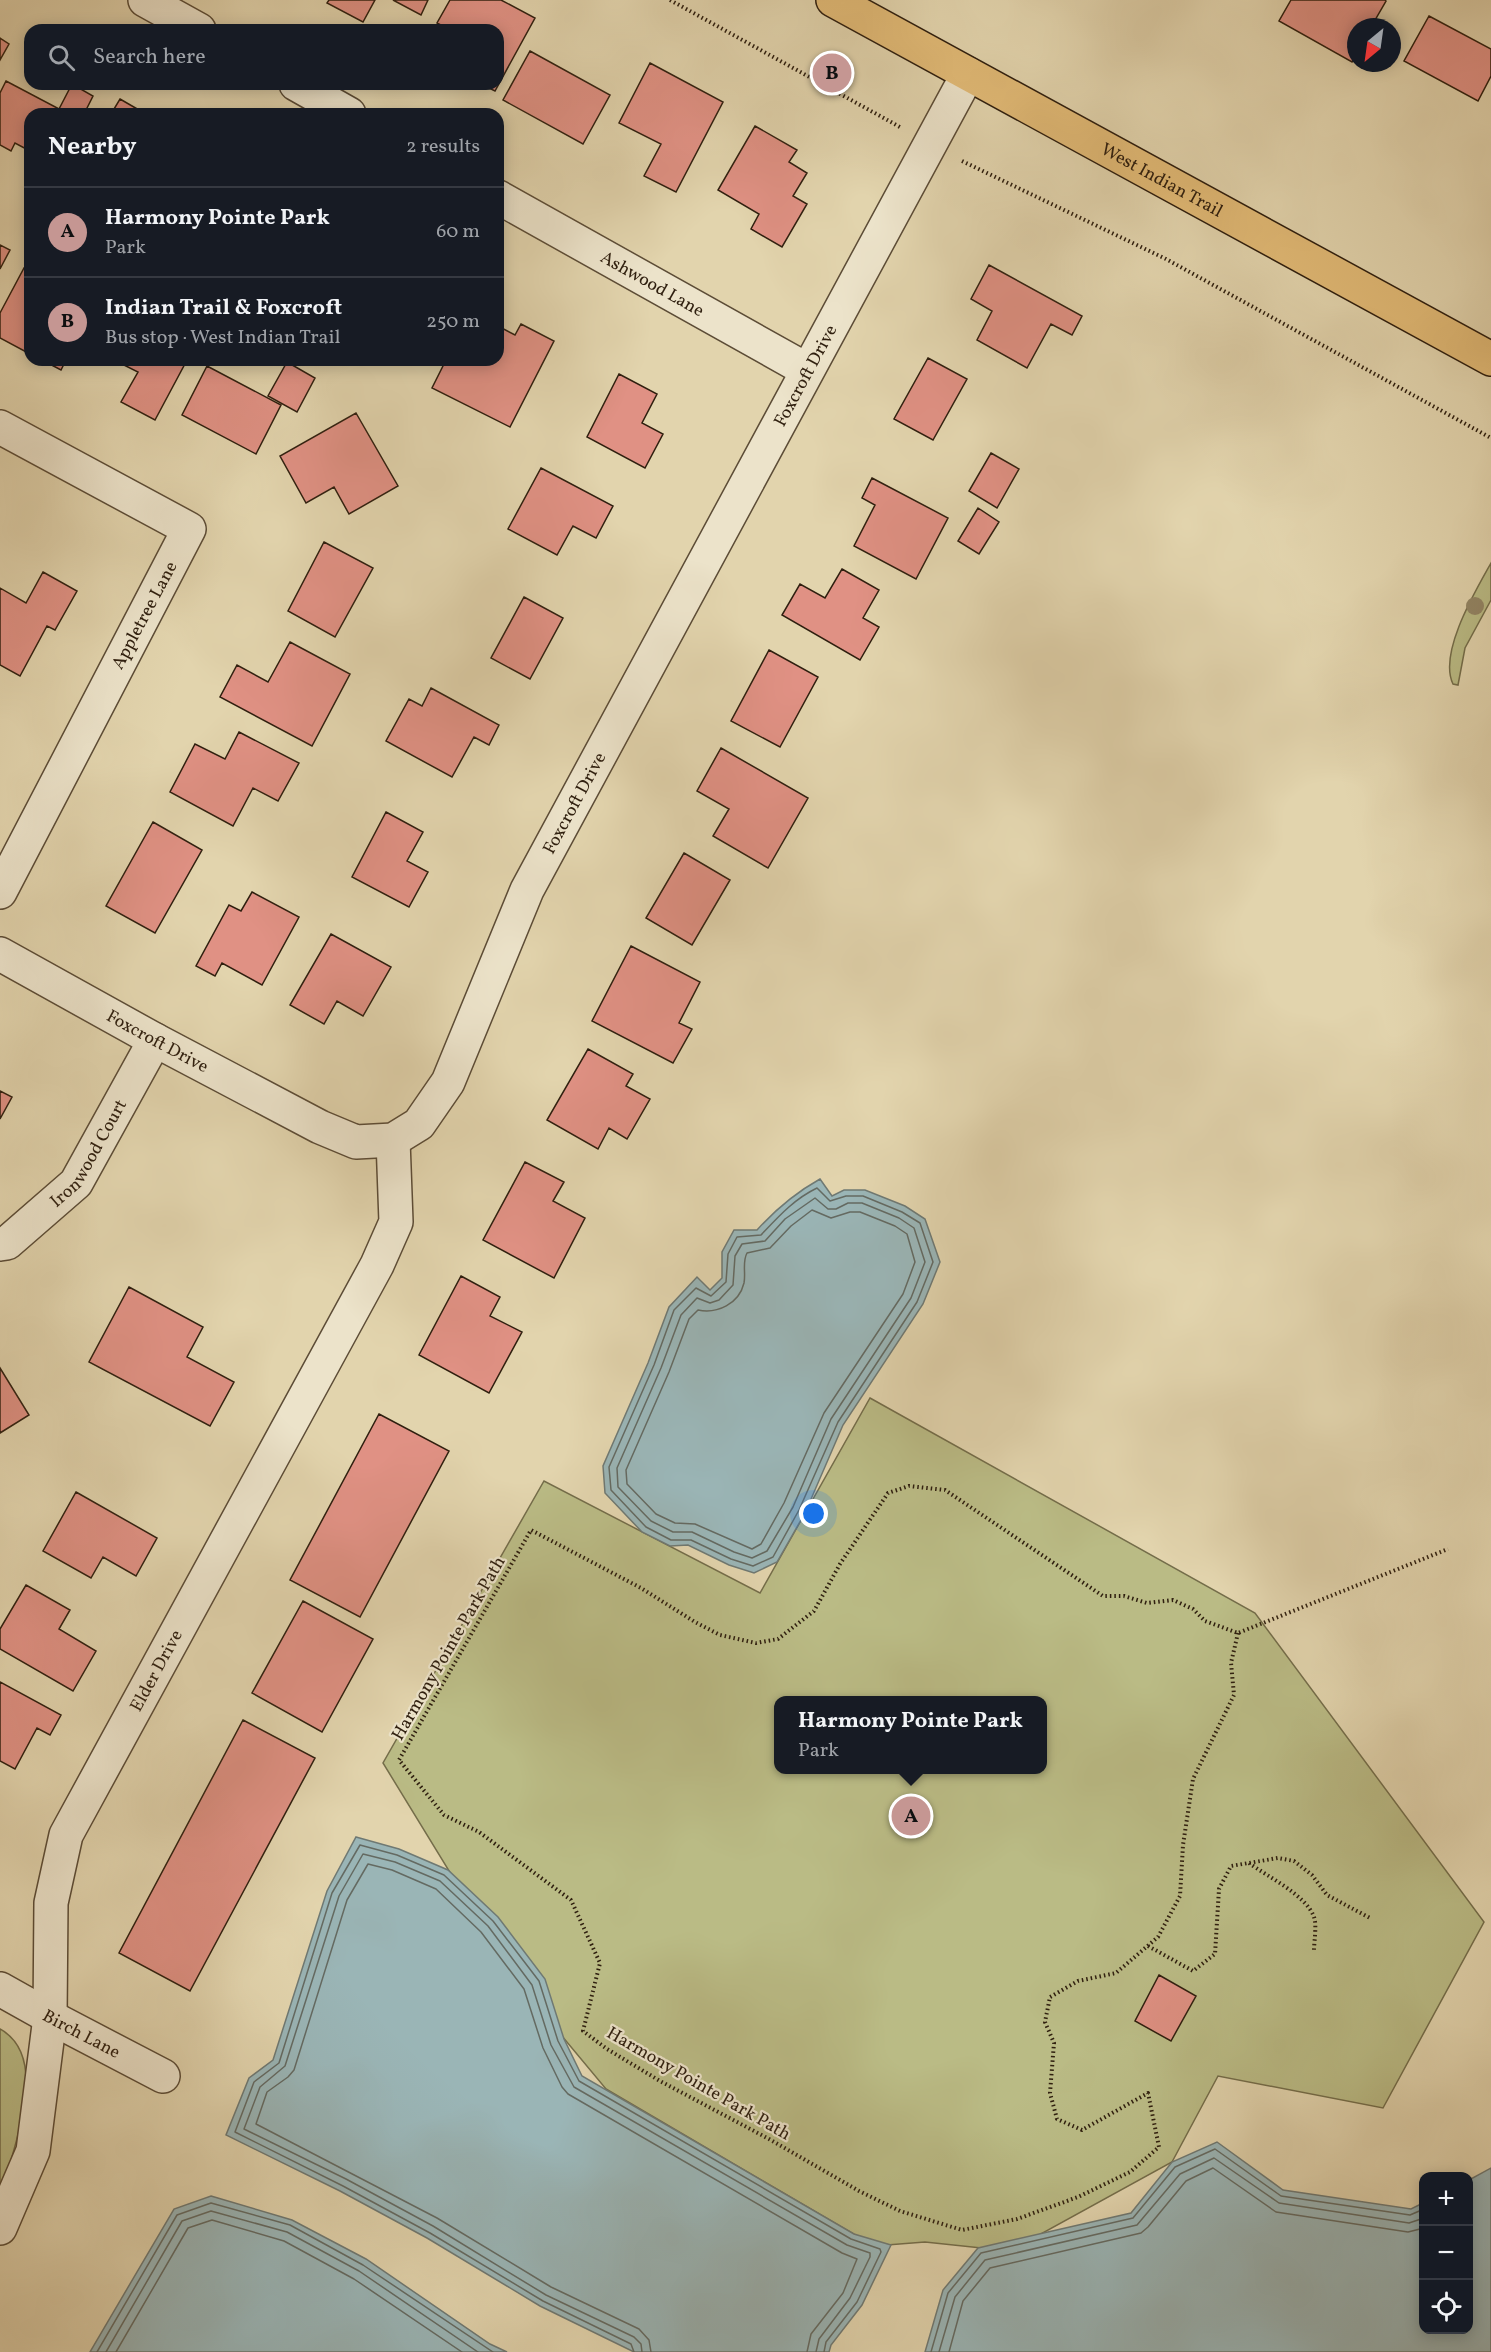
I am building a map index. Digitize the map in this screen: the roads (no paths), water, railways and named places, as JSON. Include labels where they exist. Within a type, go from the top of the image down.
[{"type":"main road","name":"West Indian Trail","points":[[832,0],[1491,359]]},
{"type":"street","points":[[145,0],[188,24]]},
{"type":"street","name":"Foxcroft Drive","points":[[0,954],[155,1040],[320,1127],[356,1142],[393,1140],[419,1124],[448,1082],[527,890],[968,74]]},
{"type":"street","points":[[307,90],[338,108]]},
{"type":"street","name":"Ashwood Lane","points":[[504,200],[807,370]]},
{"type":"street","name":"Appletree Lane","points":[[0,426],[189,529],[0,892]]},
{"type":"street","name":"Ironwood Court","points":[[0,1244],[7,1243],[76,1183],[155,1040]]},
{"type":"street","name":"Elder Drive","points":[[0,2229],[33,2151],[50,2018],[51,1903],[66,1835],[377,1265],[396,1222],[393,1140]]},
{"type":"street","name":"Birch Lane","points":[[0,1989],[50,2018],[163,2076]]},
{"type":"water","points":[[820,1179],[832,1196],[844,1190],[865,1190],[905,1206],[925,1219],[940,1262],[923,1304],[843,1425],[805,1513],[777,1562],[754,1573],[729,1565],[688,1545],[670,1546],[642,1532],[605,1493],[603,1466],[648,1363],[669,1307],[697,1277],[710,1290],[722,1278],[722,1252],[734,1230],[757,1230],[786,1202]]},
{"type":"water","points":[[356,1837],[399,1849],[448,1870],[498,1917],[545,1979],[564,2039],[582,2076],[854,2234],[891,2245],[862,2305],[831,2345],[829,2352],[634,2352],[540,2306],[427,2238],[340,2191],[226,2135],[249,2078],[273,2060],[327,1891]]},
{"type":"water","points":[[1217,2142],[1283,2190],[1411,2209],[1419,2205],[1419,2334],[1473,2334],[1473,2178],[1491,2168],[1491,2352],[925,2352],[943,2290],[978,2248],[1131,2213],[1172,2162]]},
{"type":"water","points":[[211,2196],[292,2220],[366,2259],[490,2344],[507,2352],[90,2352],[174,2209]]},
{"type":"place","name":"Indian Trail & Foxcroft","points":[[832,73]]},
{"type":"place","name":"Harmony Pointe Park","points":[[911,1816]]}]
